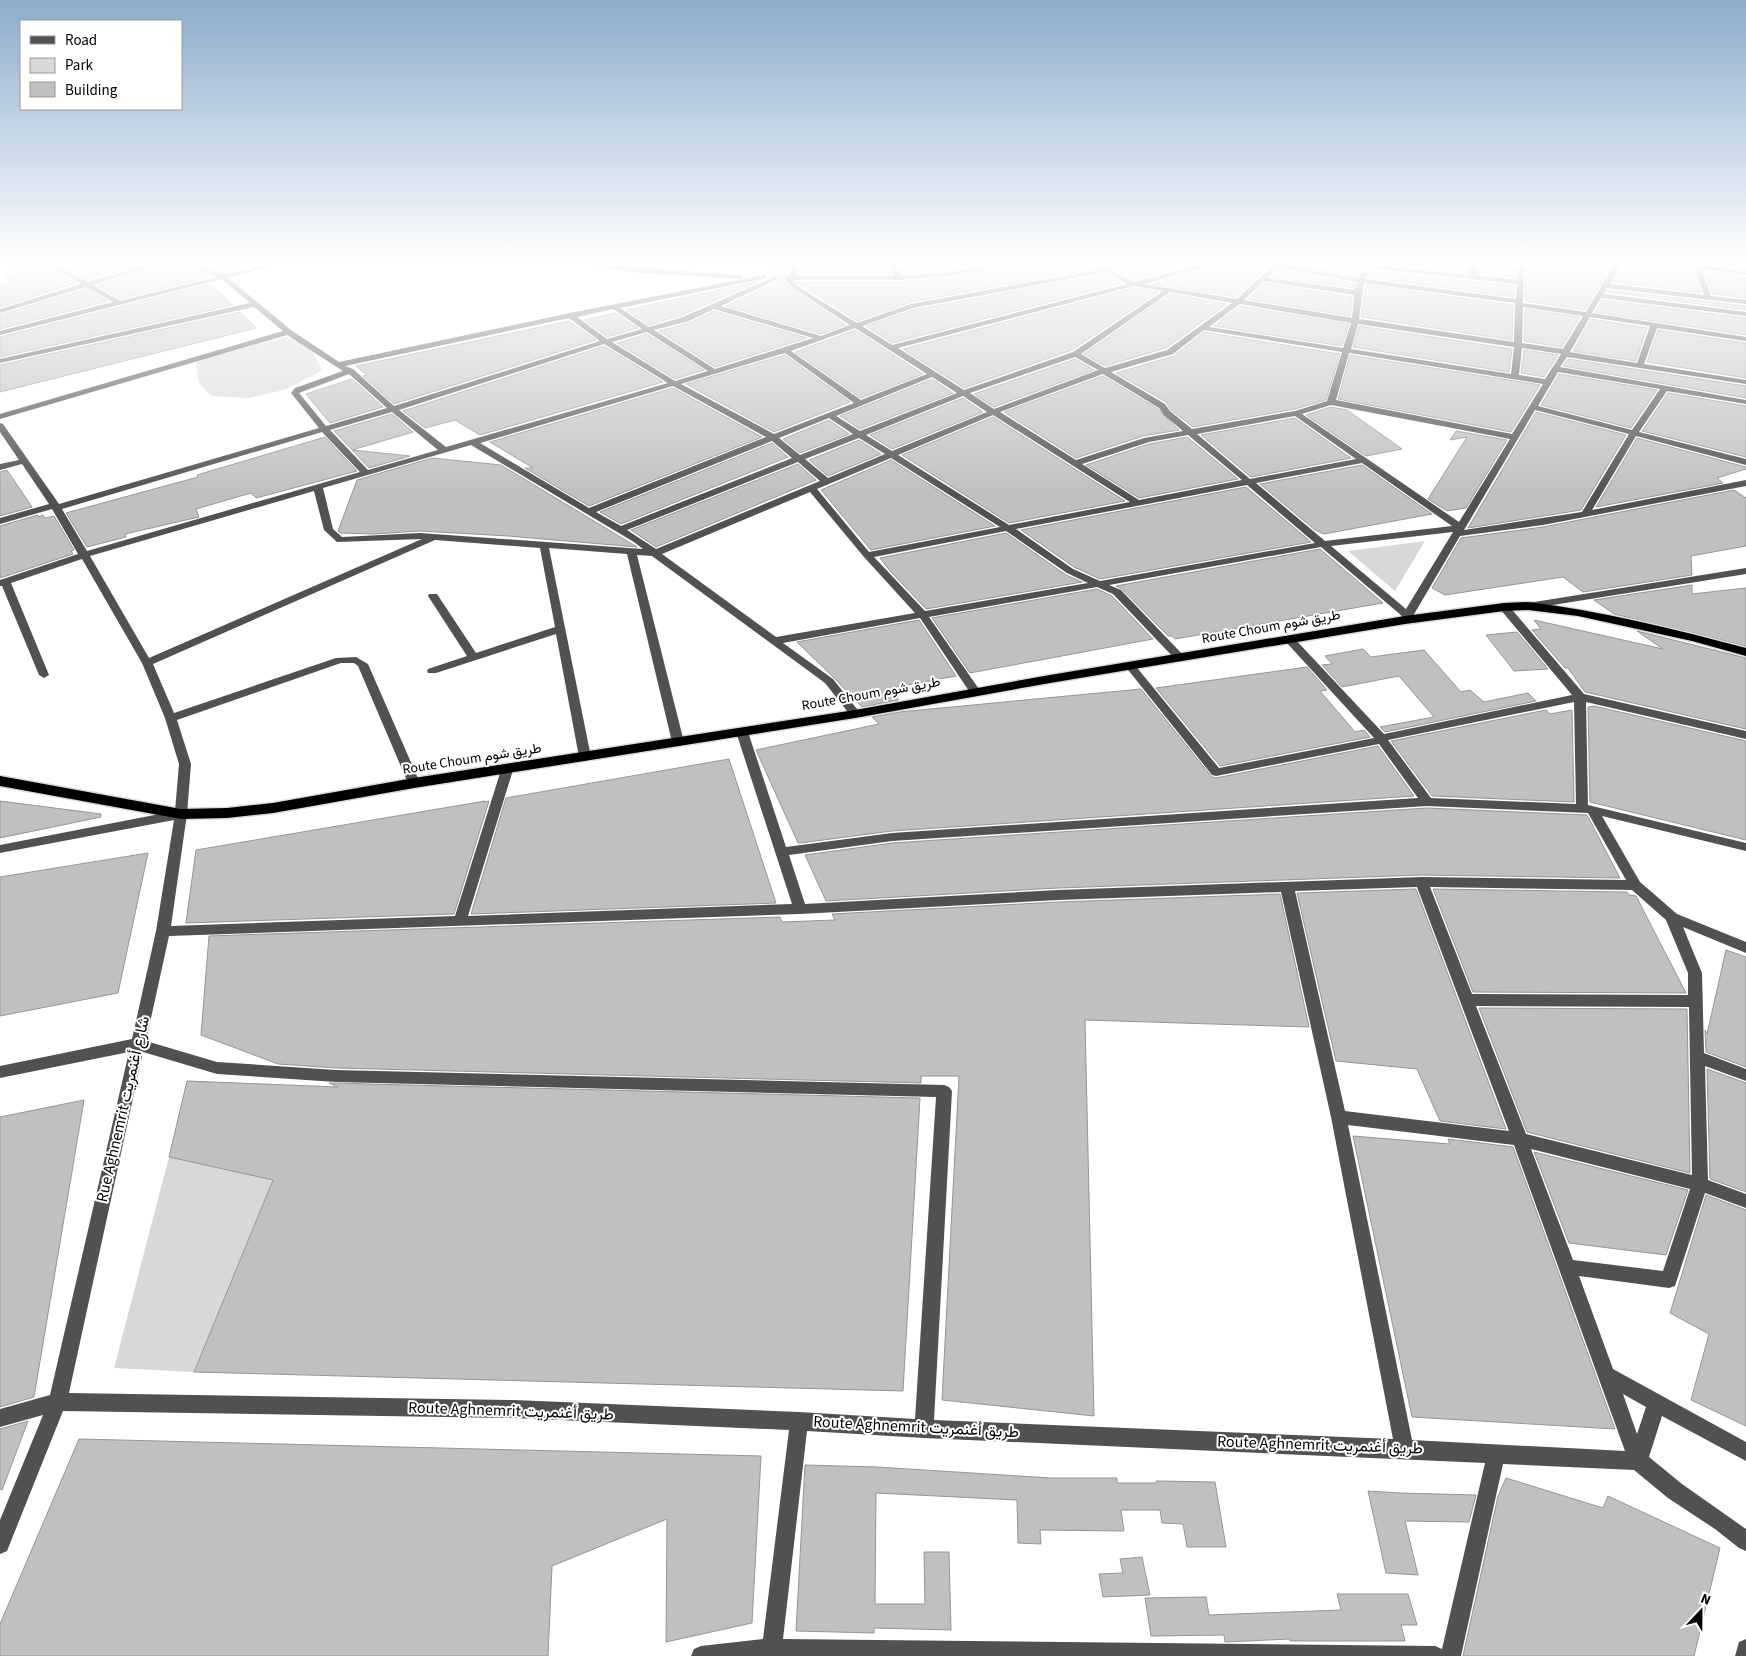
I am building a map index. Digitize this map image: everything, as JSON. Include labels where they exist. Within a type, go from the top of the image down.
[{"type":"highway","name":"Route Choum طريق شوم","points":[[0,781],[181,814],[227,813],[273,808],[855,714],[975,692],[1290,640],[1407,618],[1504,607],[1528,606],[1578,612],[1694,638],[1746,652]]},
{"type":"street","points":[[0,361],[93,340]]},
{"type":"street","points":[[0,417],[260,340]]},
{"type":"street","points":[[301,340],[338,365],[350,370],[392,409],[444,450]]},
{"type":"street","points":[[338,365],[455,340]]},
{"type":"street","points":[[665,340],[714,372]]},
{"type":"street","points":[[44,675],[3,582],[84,555],[675,384],[786,351],[815,340]]},
{"type":"street","points":[[877,340],[1138,503]]},
{"type":"street","points":[[890,348],[919,340]]},
{"type":"street","points":[[620,530],[963,393],[1076,354],[1096,340]]},
{"type":"street","points":[[318,487],[329,530],[340,540],[420,536],[655,553],[993,412],[1105,371],[1170,352],[1186,340]]},
{"type":"street","points":[[1279,340],[1548,382]]},
{"type":"street","points":[[1331,402],[1349,340]]},
{"type":"street","points":[[1485,340],[1746,382]]},
{"type":"street","points":[[1515,376],[1518,340]]},
{"type":"street","points":[[1076,354],[1162,406],[1167,413],[1324,544],[1407,618],[1573,340]]},
{"type":"street","points":[[1640,365],[1649,340]]},
{"type":"street","points":[[0,521],[392,409],[605,341],[675,384],[772,437],[826,481]]},
{"type":"street","points":[[786,351],[860,402]]},
{"type":"street","points":[[1556,369],[1746,402]]},
{"type":"street","points":[[350,370],[298,390],[295,393],[324,429],[366,473]]},
{"type":"street","points":[[589,511],[933,374]]},
{"type":"street","points":[[1585,514],[1634,433],[1664,389]]},
{"type":"street","points":[[1076,463],[1147,440],[1296,413],[1331,402],[1515,437]]},
{"type":"street","points":[[1533,407],[1746,462]]},
{"type":"street","points":[[1296,413],[1459,531]]},
{"type":"street","points":[[829,415],[1008,528],[1070,571],[1117,592],[1180,658]]},
{"type":"street","name":"Rue Aghnemrit شارع أغنمريت","points":[[0,426],[56,506],[147,663],[171,718],[186,764],[181,814],[163,931],[58,1402],[0,1544]]},
{"type":"street","points":[[472,442],[589,511],[655,553],[829,681],[855,714]]},
{"type":"street","points":[[867,555],[1362,460]]},
{"type":"street","points":[[0,468],[24,461]]},
{"type":"street","points":[[774,641],[1324,544],[1543,522],[1746,483]]},
{"type":"street","points":[[811,487],[867,555],[922,614],[975,692]]},
{"type":"street","points":[[147,663],[434,538]]},
{"type":"street","points":[[544,545],[586,758]]},
{"type":"street","points":[[631,551],[678,742]]},
{"type":"street","points":[[1528,606],[1746,571]]},
{"type":"street","points":[[433,596],[474,657]]},
{"type":"street","points":[[1504,607],[1580,697],[1587,809],[1635,885],[1672,917],[1746,948]]},
{"type":"street","points":[[432,671],[560,629]]},
{"type":"street","points":[[1290,640],[1381,739],[1427,802]]},
{"type":"street","points":[[171,718],[340,660],[356,660],[362,664],[414,784]]},
{"type":"street","points":[[1130,666],[1216,772],[1580,697],[1746,735]]},
{"type":"street","points":[[742,732],[800,909]]},
{"type":"street","points":[[460,921],[507,770]]},
{"type":"street","points":[[780,852],[892,837],[1427,802],[1587,809],[1746,847]]},
{"type":"street","points":[[0,849],[181,814]]},
{"type":"street","points":[[163,931],[800,909],[1058,895],[1422,882],[1635,885]]},
{"type":"street","points":[[1422,882],[1520,1139],[1638,1461],[1675,1491],[1722,1522],[1746,1541]]},
{"type":"street","points":[[1287,887],[1339,1117],[1404,1449]]},
{"type":"street","points":[[1567,1267],[1670,1280],[1700,1184],[1695,973],[1672,917]]},
{"type":"street","points":[[1468,1000],[1696,1000]]},
{"type":"street","points":[[0,1072],[137,1044],[217,1068],[336,1076],[944,1091],[924,1429]]},
{"type":"street","points":[[1698,1057],[1746,1075]]},
{"type":"street","points":[[1339,1117],[1520,1139],[1700,1184],[1746,1201]]},
{"type":"street","points":[[1606,1375],[1746,1452]]},
{"type":"street","name":"Route Aghnemrit طريق أغنمريت","points":[[0,1418],[58,1402],[514,1409],[1638,1461]]},
{"type":"street","points":[[1638,1461],[1657,1403]]},
{"type":"street","points":[[771,1652],[799,1421]]},
{"type":"street","points":[[1451,1656],[1496,1454]]},
{"type":"street","points":[[1745,1656],[1746,1649]]},
{"type":"street","points":[[701,1656],[771,1652],[1435,1656]]},
{"type":"green space","points":[[273,340],[294,340],[310,346],[322,371],[284,390],[249,398],[211,396],[199,383],[196,361]]},
{"type":"green space","points":[[1425,541],[1395,591],[1348,551]]},
{"type":"green space","points":[[169,1157],[273,1180],[194,1372],[114,1368]]},
{"type":"building","points":[[0,340],[75,340],[0,357]]},
{"type":"building","points":[[112,340],[207,340],[0,392],[0,365]]},
{"type":"building","points":[[478,340],[595,340],[394,404],[363,376],[367,375],[356,366]]},
{"type":"building","points":[[626,340],[657,340],[704,370],[675,379],[617,343]]},
{"type":"building","points":[[673,340],[800,340],[715,367]]},
{"type":"building","points":[[827,340],[871,340],[923,374],[861,398],[795,352]]},
{"type":"building","points":[[888,340],[902,340],[892,343]]},
{"type":"building","points":[[936,340],[1086,340],[1072,350],[964,388],[903,349]]},
{"type":"building","points":[[1104,340],[1177,340],[1166,348],[1105,366],[1084,354]]},
{"type":"building","points":[[1194,340],[1255,340],[1340,354],[1326,400],[1295,409],[1193,427],[1171,410],[1166,402],[1116,373],[1174,356]]},
{"type":"building","points":[[1305,340],[1344,340],[1342,346]]},
{"type":"building","points":[[1355,340],[1454,340],[1512,349],[1509,372],[1353,347]]},
{"type":"building","points":[[1524,340],[1566,340],[1562,347]]},
{"type":"building","points":[[1579,340],[1643,340],[1636,361],[1573,351]]},
{"type":"building","points":[[1654,340],[1728,340],[1746,343],[1746,378],[1647,362]]},
{"type":"building","points":[[604,346],[663,382],[480,435],[455,420],[425,428],[403,411]]},
{"type":"building","points":[[1524,350],[1558,355],[1544,377],[1521,373]]},
{"type":"building","points":[[785,355],[850,402],[774,432],[686,384]]},
{"type":"building","points":[[1350,355],[1540,385],[1511,432],[1338,399]]},
{"type":"building","points":[[1075,359],[1094,370],[994,407],[974,394]]},
{"type":"building","points":[[1568,359],[1746,386],[1746,398],[1563,366]]},
{"type":"building","points":[[1559,374],[1657,390],[1631,428],[1541,405]]},
{"type":"building","points":[[1103,376],[1158,409],[1179,430],[1143,436],[1076,458],[1004,412]]},
{"type":"building","points":[[352,379],[383,407],[330,423],[306,394]]},
{"type":"building","points":[[932,379],[953,393],[860,429],[840,416]]},
{"type":"building","points":[[673,388],[762,437],[589,506],[525,468],[533,468],[490,442]]},
{"type":"building","points":[[1668,393],[1746,406],[1746,457],[1642,431]]},
{"type":"building","points":[[963,398],[983,412],[892,449],[870,435]]},
{"type":"building","points":[[1331,407],[1347,410],[1402,449],[1366,456],[1306,415]]},
{"type":"building","points":[[1536,412],[1626,435],[1581,510],[1468,528]]},
{"type":"building","points":[[392,414],[413,432],[352,450],[410,456],[369,468],[334,431]]},
{"type":"building","points":[[993,417],[1125,501],[1009,523],[902,455]]},
{"type":"building","points":[[1295,418],[1351,458],[1251,477],[1201,435]]},
{"type":"building","points":[[829,420],[849,434],[800,453],[783,439]]},
{"type":"building","points":[[1456,431],[1507,440],[1466,508],[1447,511],[1428,499],[1467,437],[1450,440]]},
{"type":"building","points":[[325,437],[357,471],[256,498],[251,493],[196,509],[199,517],[125,534],[126,537],[87,547],[66,513],[198,477],[197,475]]},
{"type":"building","points":[[1187,437],[1238,479],[1139,498],[1086,465],[1149,444]]},
{"type":"building","points":[[1637,438],[1746,467],[1746,469],[1717,478],[1723,483],[1596,507]]},
{"type":"building","points":[[859,440],[881,454],[828,476],[809,460]]},
{"type":"building","points":[[772,443],[788,457],[621,524],[600,512]]},
{"type":"building","points":[[432,458],[501,465],[637,547],[420,531],[374,534],[340,533],[338,531],[357,480]]},
{"type":"building","points":[[891,460],[995,526],[871,550],[821,490]]},
{"type":"building","points":[[798,464],[816,480],[656,547],[631,530]]},
{"type":"building","points":[[1362,465],[1432,514],[1324,534],[1315,530],[1260,484]]},
{"type":"building","points":[[7,470],[32,507],[0,516],[0,472]]},
{"type":"building","points":[[1246,487],[1311,542],[1100,579],[1074,567],[1021,530]]},
{"type":"building","points":[[1734,490],[1746,498],[1746,546],[1691,556],[1692,575],[1583,592],[1563,577],[1445,595],[1432,588],[1461,538],[1543,527]]},
{"type":"building","points":[[38,515],[39,517],[43,515],[45,518],[54,516],[74,550],[71,551],[73,554],[0,578],[0,526]]},
{"type":"building","points":[[1006,533],[1066,575],[1082,582],[926,609],[880,558]]},
{"type":"building","points":[[1320,549],[1383,603],[1175,639],[1172,636],[1168,636],[1122,589],[1116,586]]},
{"type":"building","points":[[1692,585],[1692,594],[1746,588],[1746,646],[1614,614],[1594,600]]},
{"type":"building","points":[[1097,589],[1112,596],[1153,639],[970,673],[932,618]]},
{"type":"building","points":[[919,620],[956,676],[896,687],[898,700],[862,707],[797,642]]},
{"type":"building","points":[[1534,620],[1663,649],[1637,631],[1746,658],[1746,729],[1585,692],[1568,668],[1565,668],[1532,630],[1541,629]]},
{"type":"building","points":[[1517,632],[1548,669],[1514,671],[1486,635]]},
{"type":"building","points":[[1363,649],[1371,657],[1424,650],[1461,692],[1470,690],[1484,702],[1528,693],[1536,701],[1385,732],[1380,727],[1434,717],[1399,676],[1342,687],[1322,665],[1332,664],[1325,656]]},
{"type":"building","points":[[1307,667],[1327,690],[1320,691],[1355,732],[1364,730],[1370,737],[1220,766],[1156,688]]},
{"type":"building","points":[[1141,689],[1212,777],[1216,778],[1378,746],[1414,796],[892,831],[798,843],[756,750],[879,724],[872,717],[899,712]]},
{"type":"building","points":[[1594,706],[1746,741],[1746,840],[1590,802],[1588,707]]},
{"type":"building","points":[[1546,710],[1550,714],[1572,710],[1574,802],[1432,796],[1391,741]]},
{"type":"building","points":[[729,759],[776,903],[471,914],[506,798]]},
{"type":"building","points":[[0,801],[101,814],[101,817],[0,838]]},
{"type":"building","points":[[489,801],[454,914],[186,923],[196,850]]},
{"type":"building","points":[[1427,808],[1587,815],[1620,878],[1422,875],[1058,888],[826,901],[805,855],[892,843]]},
{"type":"building","points":[[148,853],[118,993],[0,1016],[0,877]]},
{"type":"building","points":[[1416,889],[1506,1129],[1440,1121],[1417,1069],[1336,1061],[1297,893]]},
{"type":"building","points":[[1433,889],[1627,892],[1629,895],[1636,896],[1686,993],[1473,992]]},
{"type":"building","points":[[1280,894],[1309,1027],[1085,1020],[1094,1416],[942,1400],[959,1076],[921,1076],[921,1083],[336,1068],[278,1064],[201,1035],[209,936],[780,917],[782,922],[835,920],[832,914],[1058,902]]},
{"type":"building","points":[[1726,950],[1746,957],[1746,1067],[1706,1052],[1705,1030],[1707,1034]]},
{"type":"building","points":[[1479,1008],[1687,1009],[1690,1173],[1527,1132]]},
{"type":"building","points":[[1707,1069],[1746,1083],[1746,1192],[1710,1179]]},
{"type":"building","points":[[187,1081],[338,1087],[329,1083],[920,1098],[903,1391],[194,1372],[273,1180],[169,1157]]},
{"type":"building","points":[[84,1100],[34,1397],[0,1407],[0,1117]]},
{"type":"building","points":[[1353,1136],[1450,1144],[1448,1139],[1513,1147],[1615,1429],[1412,1417]]},
{"type":"building","points":[[1534,1152],[1688,1190],[1666,1255],[1569,1243]]},
{"type":"building","points":[[1706,1195],[1746,1210],[1746,1426],[1691,1400],[1709,1334],[1670,1313]]},
{"type":"building","points":[[28,1421],[2,1490],[0,1489],[0,1429]]},
{"type":"building","points":[[79,1439],[761,1456],[752,1623],[666,1642],[667,1519],[552,1566],[548,1656],[0,1656],[0,1624]]},
{"type":"building","points":[[805,1465],[877,1467],[1051,1478],[1117,1478],[1117,1483],[1157,1483],[1156,1481],[1215,1482],[1226,1547],[1187,1547],[1183,1524],[1162,1523],[1160,1510],[1121,1510],[1124,1531],[1040,1530],[1041,1544],[1018,1543],[1017,1500],[876,1493],[875,1604],[925,1604],[924,1552],[949,1552],[951,1630],[874,1628],[874,1633],[796,1631]]},
{"type":"building","points":[[1506,1478],[1603,1508],[1608,1496],[1720,1548],[1694,1656],[1463,1656],[1498,1496]]},
{"type":"building","points":[[1368,1491],[1476,1495],[1469,1522],[1405,1521],[1418,1575],[1386,1573]]},
{"type":"building","points":[[1142,1557],[1150,1595],[1103,1597],[1099,1574],[1123,1573],[1120,1559]]},
{"type":"building","points":[[1337,1594],[1408,1594],[1417,1625],[1401,1625],[1405,1641],[1290,1641],[1290,1639],[1225,1642],[1224,1635],[1151,1636],[1145,1598],[1206,1597],[1209,1615],[1341,1610]]}]
